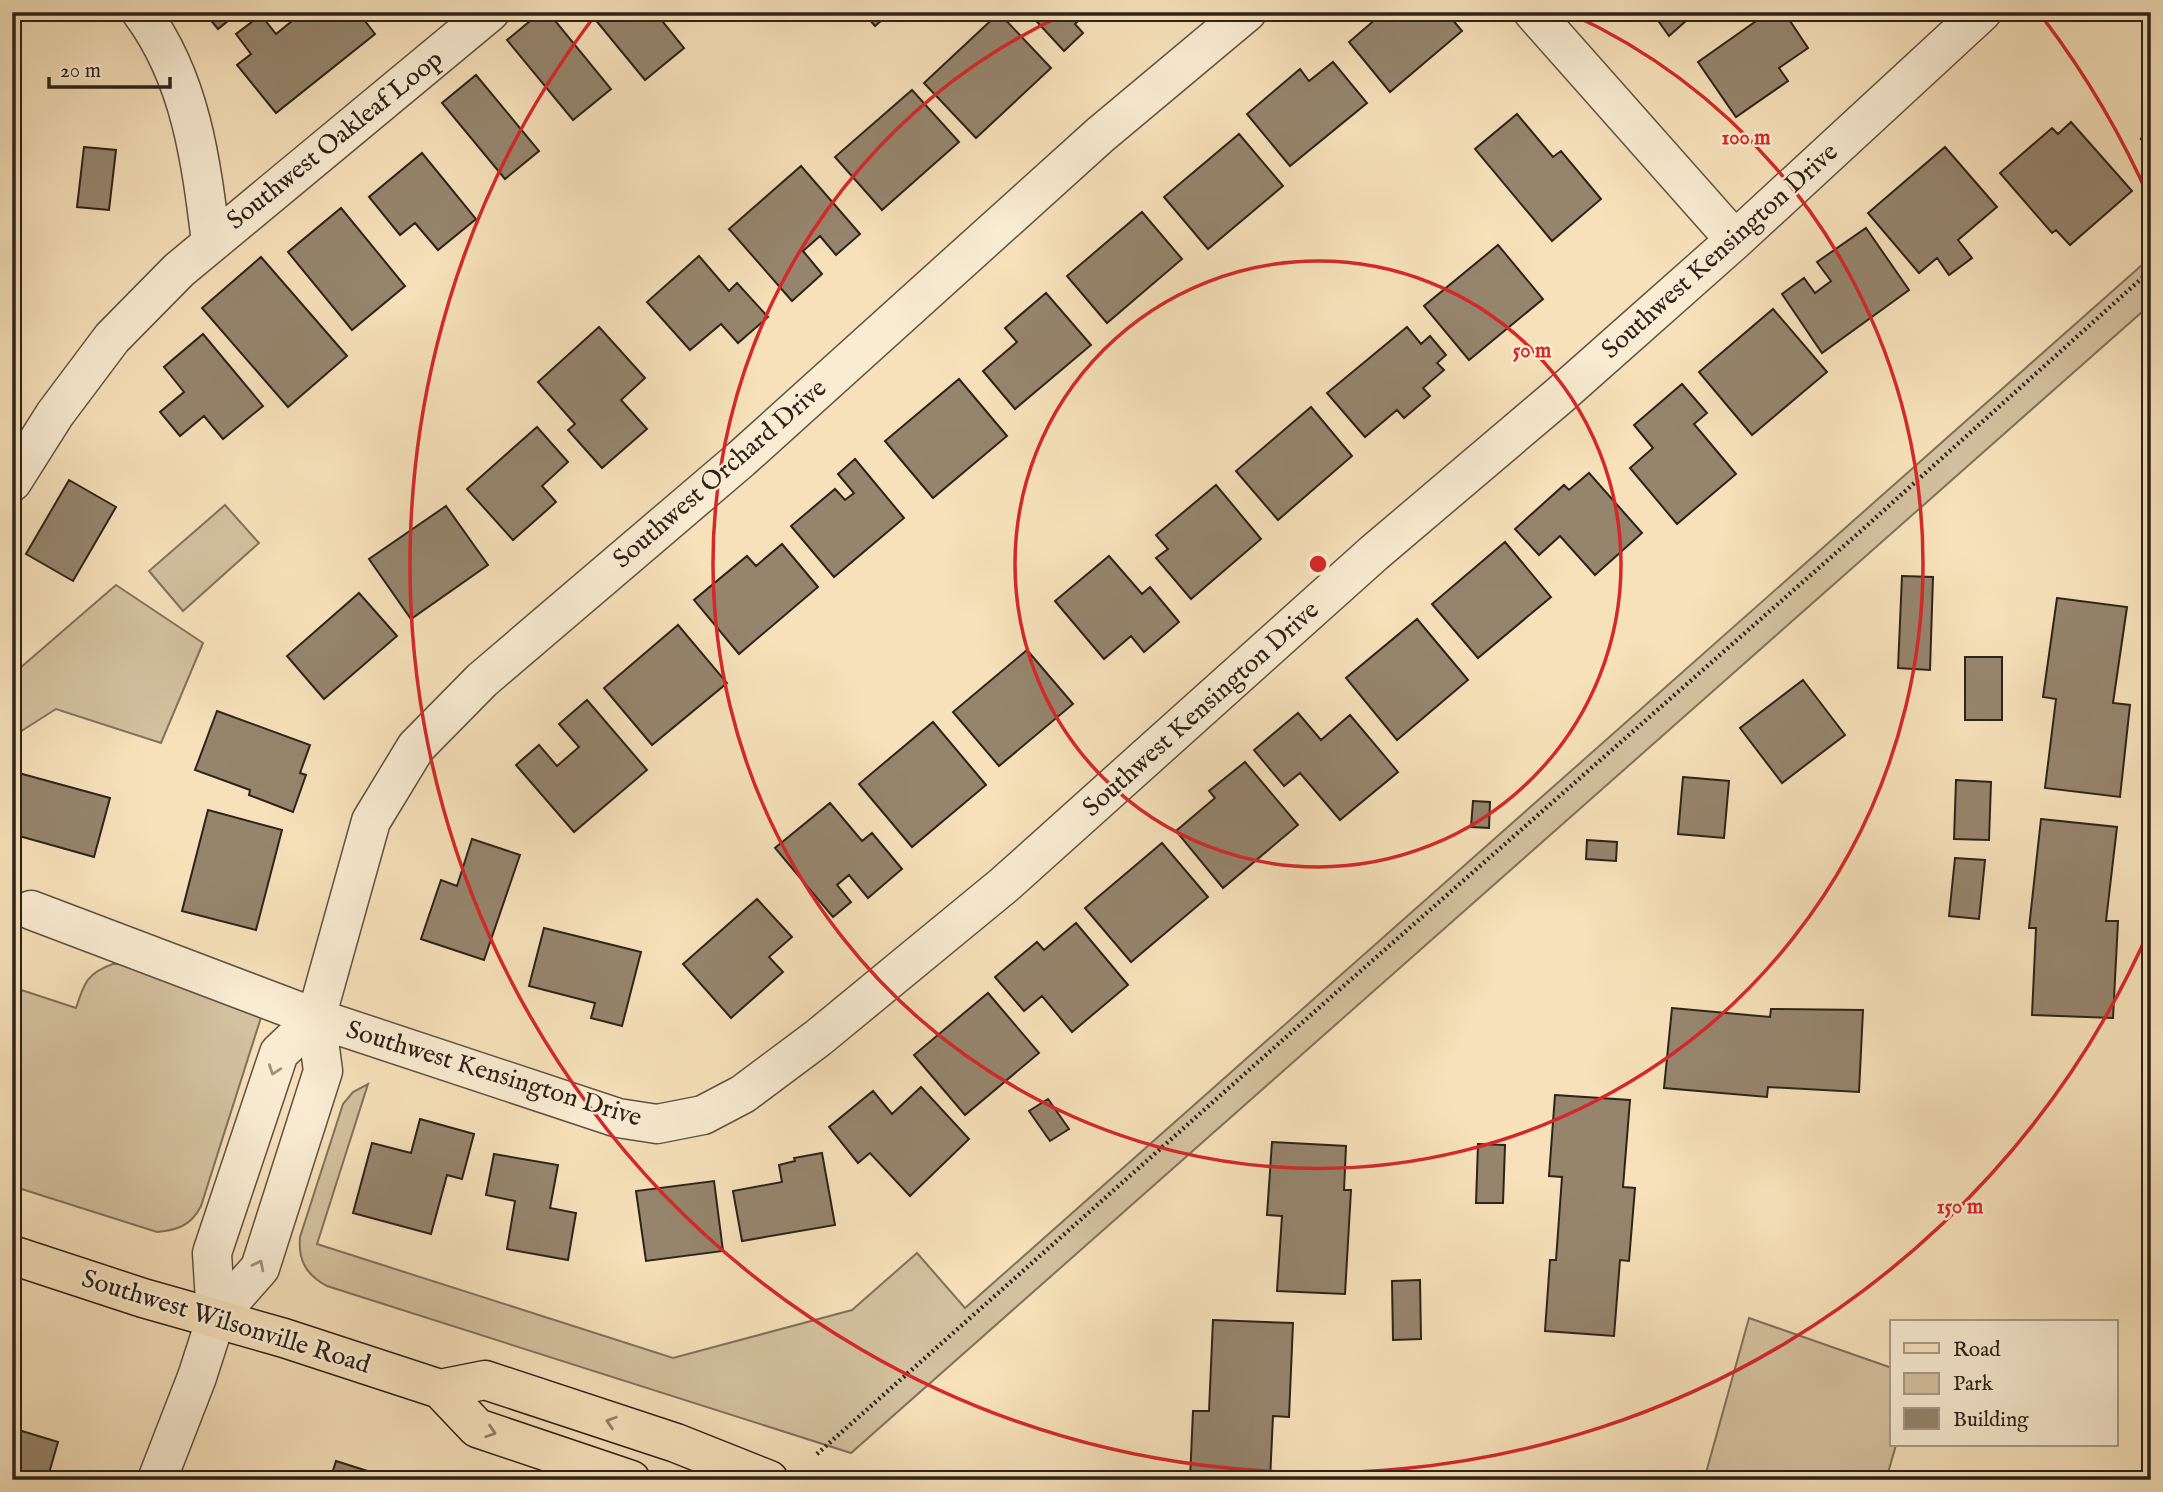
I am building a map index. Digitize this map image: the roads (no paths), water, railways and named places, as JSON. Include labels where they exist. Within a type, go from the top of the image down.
[{"type":"main road","name":"Southwest Wilsonville Road","points":[[12,1255],[440,1389],[485,1380],[676,1443],[769,1480]]},
{"type":"main road","name":"Southwest Wilsonville Road","points":[[440,1389],[477,1428],[631,1480]]},
{"type":"street","name":"Southwest Oakleaf Loop","points":[[141,12],[155,31],[181,85],[201,159],[211,242]]},
{"type":"street","name":"Southwest Oakleaf Loop","points":[[12,482],[55,414],[111,338],[179,270],[490,12]]},
{"type":"street","name":"Southwest Orchard Drive","points":[[316,1018],[371,821],[416,747],[482,680],[741,459],[1100,135],[1247,12]]},
{"type":"street","points":[[1533,12],[1735,240]]},
{"type":"street","name":"Southwest Kensington Drive","points":[[31,910],[316,1018],[618,1118],[657,1124],[703,1115],[743,1094],[818,1038],[1004,886],[1374,553],[1559,396],[1735,240],[1982,12]]},
{"type":"street","points":[[158,1480],[216,1318],[212,1253],[279,1054],[316,1018]]}]
